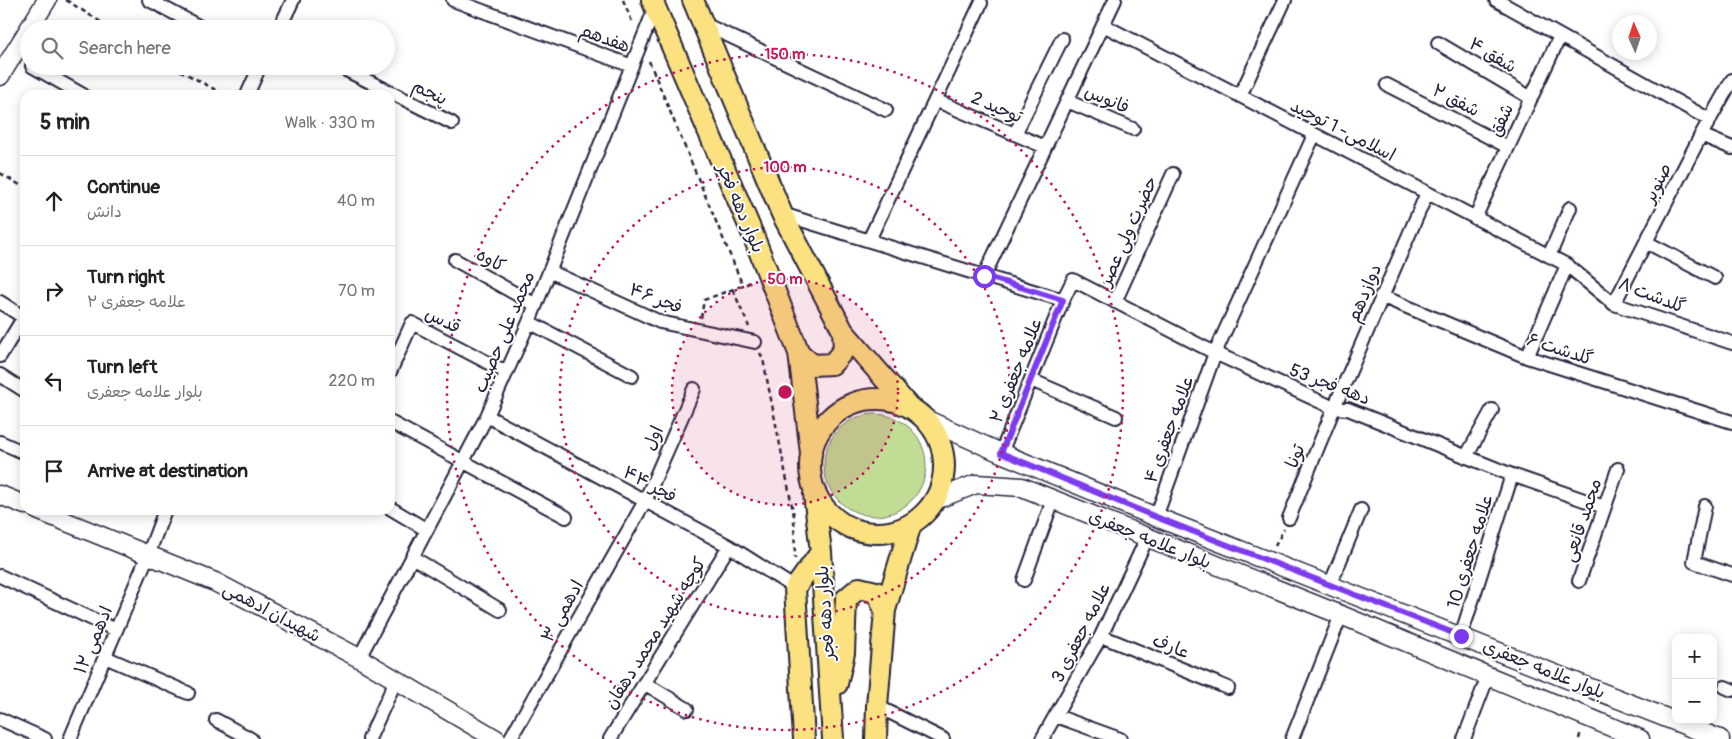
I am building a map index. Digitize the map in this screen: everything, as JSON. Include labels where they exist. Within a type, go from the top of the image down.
[{"type":"main road","points":[[35,20],[47,0]]},
{"type":"main road","name":"بلوار دهه فجر","points":[[693,0],[782,214],[843,331],[916,413]]},
{"type":"main road","name":"بلوار دهه فجر","points":[[653,4],[769,276],[799,353],[811,453]]},
{"type":"main road","points":[[0,76],[20,43]]},
{"type":"main road","points":[[799,353],[814,365],[832,364],[844,350],[843,331]]},
{"type":"main road","points":[[874,399],[892,401],[916,413],[934,432],[942,448],[944,466],[942,484],[935,500],[924,514],[911,524],[895,531],[878,533],[861,532],[845,526],[831,516],[820,503],[813,487],[809,470],[811,453],[817,436],[827,422],[840,410],[857,402],[874,399]]},
{"type":"main road","name":"بلوار علامه جعفری","points":[[916,413],[1001,453],[1156,517],[1720,739]]},
{"type":"main road","name":"بلوار علامه جعفری","points":[[935,500],[976,484],[1022,487],[1341,615],[1640,739]]},
{"type":"main road","name":"بلوار دهه فجر","points":[[813,487],[821,552],[833,739]]},
{"type":"main road","points":[[0,495],[20,503]]},
{"type":"main road","name":"شهیدان ادهمی","points":[[49,515],[215,582],[359,658],[496,739]]},
{"type":"main road","points":[[876,739],[885,610],[911,524]]},
{"type":"main road","points":[[804,739],[795,588],[821,552]]},
{"type":"main road","points":[[1321,607],[1330,585]]},
{"type":"main road","points":[[832,708],[844,653],[846,599],[860,588],[876,592],[885,610]]},
{"type":"street","points":[[149,0],[187,20]]},
{"type":"street","points":[[283,20],[293,0]]},
{"type":"street","name":"هفدهم","points":[[453,0],[632,66]]},
{"type":"street","points":[[984,276],[1115,0]]},
{"type":"street","points":[[1240,96],[1285,0]]},
{"type":"street","points":[[1496,0],[1710,120]]},
{"type":"street","points":[[868,240],[981,3]]},
{"type":"street","name":"محمد علی حصیب","points":[[359,658],[487,416],[536,305],[632,66],[653,4]]},
{"type":"street","points":[[702,22],[886,110]]},
{"type":"street","name":"اسلامی- 1 توحید","points":[[1103,25],[1566,266]]},
{"type":"street","name":"شفق","points":[[1475,218],[1560,36]]},
{"type":"street","points":[[1015,134],[1062,39]]},
{"type":"street","name":"شفق ۴","points":[[1438,43],[1531,98]]},
{"type":"street","points":[[12,55],[20,59]]},
{"type":"street","points":[[48,75],[74,90]]},
{"type":"street","points":[[249,90],[256,75]]},
{"type":"street","name":"پنجم","points":[[356,75],[386,90]]},
{"type":"street","name":"صنوبر","points":[[1614,304],[1701,135],[1732,80]]},
{"type":"street","name":"شفق ۲","points":[[1387,85],[1508,146]]},
{"type":"street","name":"پنجم","points":[[395,94],[452,123]]},
{"type":"street","name":"توحید 2","points":[[936,100],[1045,147]]},
{"type":"street","name":"فانوس","points":[[1067,101],[1133,129]]},
{"type":"street","name":"علامه جعفری ۴","points":[[1156,517],[1215,353],[1314,135]]},
{"type":"street","points":[[1701,135],[1732,148]]},
{"type":"street","name":"حضرت ولی عصر","points":[[1115,302],[1173,174]]},
{"type":"street","name":"دوازدهم","points":[[1334,408],[1427,193]]},
{"type":"street","points":[[1549,256],[1570,208]]},
{"type":"street","points":[[782,214],[1063,300]]},
{"type":"street","points":[[1646,242],[1715,278]]},
{"type":"street","name":"کاوه","points":[[455,260],[536,305]]},
{"type":"street","points":[[1527,357],[1566,266]]},
{"type":"street","name":"گلدشت ۸","points":[[1566,266],[1614,304],[1732,343]]},
{"type":"street","name":"فجر ۴۶","points":[[549,271],[660,322],[755,342]]},
{"type":"street","name":"دهه فجر 53","points":[[1063,300],[1073,280],[1215,353],[1334,408],[1348,409],[1512,475],[1604,507]]},
{"type":"street","name":"گلدشت ۶","points":[[1381,296],[1527,357],[1732,422]]},
{"type":"street","name":"علامه جعفری ۲","points":[[1001,453],[1063,300]]},
{"type":"street","points":[[0,302],[20,314]]},
{"type":"street","points":[[529,322],[632,376]]},
{"type":"street","points":[[0,356],[20,323]]},
{"type":"street","name":"قدس","points":[[395,361],[412,323],[506,372]]},
{"type":"street","points":[[0,375],[20,388]]},
{"type":"street","points":[[1031,380],[1116,417]]},
{"type":"street","name":"اول","points":[[645,501],[694,389]]},
{"type":"street","name":"تونا","points":[[1290,518],[1334,408]]},
{"type":"street","points":[[1466,457],[1492,410]]},
{"type":"street","name":"فجر ۴۴","points":[[487,416],[729,546],[795,588]]},
{"type":"street","points":[[395,425],[566,517]]},
{"type":"street","points":[[0,442],[20,451]]},
{"type":"street","name":"محمد قانعی","points":[[1579,581],[1618,469]]},
{"type":"street","name":"علامه جعفری 10","points":[[1461,636],[1512,475]]},
{"type":"street","points":[[1024,580],[1053,500]]},
{"type":"street","name":"ادهمی ۳","points":[[510,739],[645,501]]},
{"type":"street","points":[[1704,506],[1694,562],[1732,576]]},
{"type":"street","points":[[1330,585],[1360,510]]},
{"type":"street","points":[[395,511],[427,530]]},
{"type":"street","name":"ادهمی ۱۲","points":[[70,739],[163,515]]},
{"type":"street","name":"علامه جعفری 3","points":[[1042,739],[1101,636],[1146,538]]},
{"type":"street","name":"کوچه شهید محمد دهقان","points":[[610,739],[729,546]]},
{"type":"street","points":[[412,557],[500,610]]},
{"type":"street","points":[[0,576],[116,630]]},
{"type":"street","points":[[1292,739],[1341,615]]},
{"type":"street","name":"عارف","points":[[1101,636],[1228,688]]},
{"type":"street","points":[[105,657],[188,693]]},
{"type":"street","points":[[1464,739],[1488,676]]},
{"type":"street","points":[[369,739],[396,680]]},
{"type":"street","points":[[644,683],[687,709]]},
{"type":"street","points":[[877,706],[943,739]]},
{"type":"street","points":[[1056,716],[1120,739]]},
{"type":"street","points":[[0,719],[45,739]]},
{"type":"street","points":[[216,720],[251,739]]},
{"type":"path","points":[[66,0],[98,20]]},
{"type":"path","points":[[623,0],[743,286]]},
{"type":"path","points":[[188,75],[216,90]]},
{"type":"path","points":[[0,173],[20,185]]},
{"type":"path","points":[[698,330],[704,300],[769,276]]},
{"type":"path","points":[[732,290],[763,359],[794,516],[795,561]]},
{"type":"path","points":[[1267,560],[1290,518]]},
{"type":"green space","points":[[875,414],[895,418],[911,429],[922,445],[926,465],[922,485],[911,501],[895,512],[875,516],[855,512],[839,501],[828,485],[824,465],[828,445],[839,429],[855,418]]},
{"type":"route","points":[[984,276],[1063,300],[1001,453],[1156,517],[1461,636]]}]
